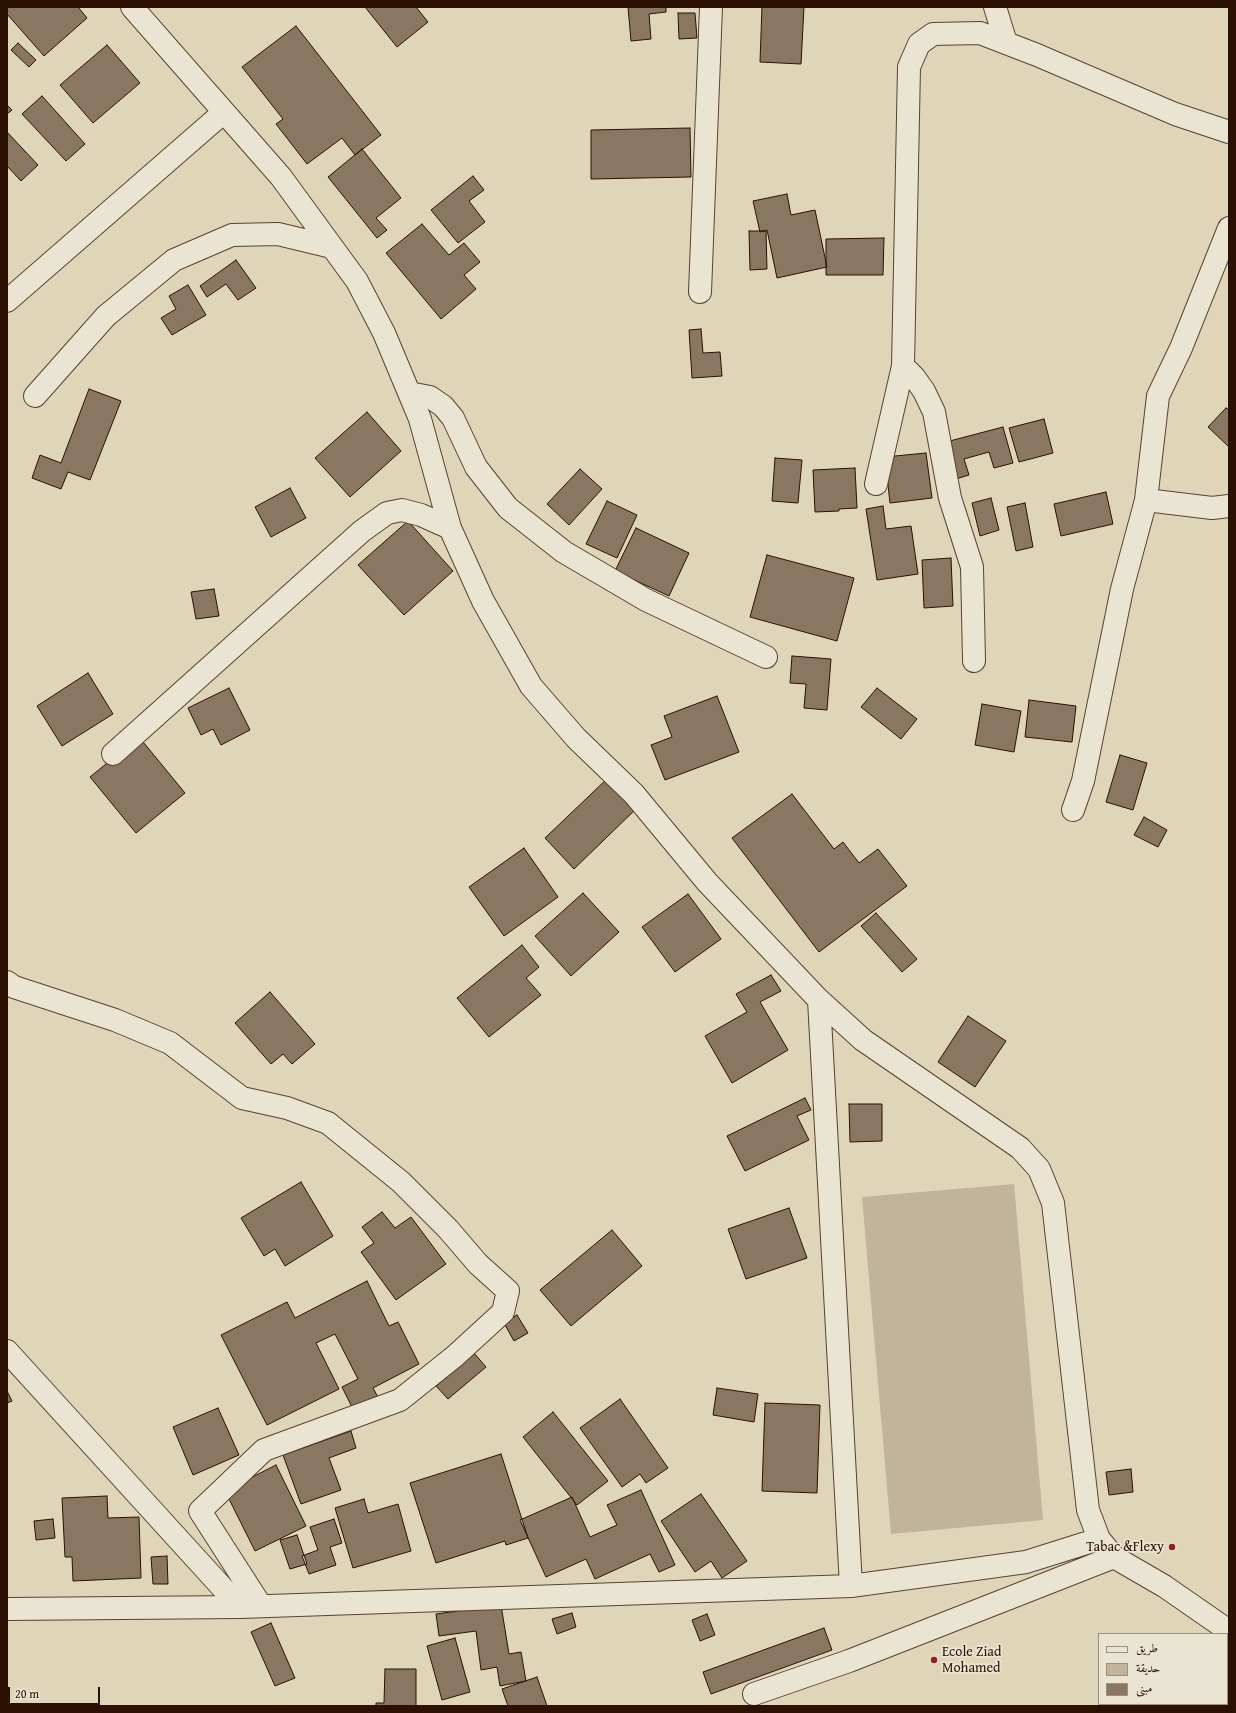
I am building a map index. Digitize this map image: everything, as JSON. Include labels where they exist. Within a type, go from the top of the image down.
[{"type":"street","points":[[132,7],[281,177],[357,281],[384,333],[420,419],[450,528],[483,601],[531,686],[576,738],[634,794],[707,882],[819,1000],[863,1040],[1020,1148],[1039,1169],[1053,1203],[1088,1510],[1098,1538],[1114,1557],[1164,1586],[1229,1631]]},
{"type":"street","points":[[700,292],[711,7]]},
{"type":"street","points":[[995,7],[1006,43]]},
{"type":"street","points":[[876,484],[903,366],[909,67],[919,44],[933,34],[980,33],[1175,114],[1229,132]]},
{"type":"street","points":[[7,301],[224,112]]},
{"type":"street","points":[[1073,810],[1083,781],[1122,588],[1146,500],[1158,396],[1181,348],[1229,228]]},
{"type":"street","points":[[35,396],[106,316],[174,260],[232,235],[278,234],[332,247]]},
{"type":"street","points":[[903,366],[914,377],[924,391],[934,412],[950,498],[972,567],[974,661]]},
{"type":"street","points":[[409,393],[430,397],[443,406],[452,418],[476,467],[508,508],[564,552],[646,600],[766,657]]},
{"type":"street","points":[[1146,500],[1212,508],[1229,506]]},
{"type":"street","points":[[113,754],[362,531],[387,513],[402,510],[420,515],[450,528]]},
{"type":"street","points":[[7,982],[14,987],[114,1020],[170,1043],[242,1098],[287,1108],[328,1123],[402,1182],[448,1229],[478,1264],[508,1291],[503,1312],[455,1356],[400,1400],[264,1450],[200,1511],[251,1607]]},
{"type":"street","points":[[819,1000],[851,1586]]},
{"type":"street","points":[[7,1351],[251,1607]]},
{"type":"street","points":[[7,1609],[251,1607],[851,1586],[1026,1562],[1098,1538]]},
{"type":"street","points":[[754,1694],[849,1661],[1007,1597],[1114,1557]]},
{"type":"green space","points":[[1014,1184],[1043,1520],[891,1534],[862,1197]]},
{"type":"building","points":[[7,7],[78,7],[87,18],[44,56],[7,14]]},
{"type":"building","points":[[365,7],[416,7],[428,22],[397,47]]},
{"type":"building","points":[[628,7],[666,7],[666,12],[649,14],[651,39],[631,41]]},
{"type":"building","points":[[762,7],[804,7],[801,64],[760,62]]},
{"type":"building","points":[[678,13],[695,13],[697,38],[679,39]]},
{"type":"building","points":[[296,26],[381,135],[355,155],[342,138],[307,164],[276,124],[283,119],[242,67]]},
{"type":"building","points":[[18,43],[36,60],[29,67],[11,50]]},
{"type":"building","points":[[107,45],[140,83],[93,123],[60,85]]},
{"type":"building","points":[[42,96],[85,144],[66,161],[22,114]]},
{"type":"building","points":[[7,105],[12,110],[7,114]]},
{"type":"building","points":[[690,128],[691,177],[591,179],[591,130]]},
{"type":"building","points":[[7,132],[38,165],[21,181],[7,166]]},
{"type":"building","points":[[362,149],[401,198],[376,218],[387,230],[377,238],[328,177]]},
{"type":"building","points":[[473,176],[484,190],[469,201],[485,222],[458,243],[431,210]]},
{"type":"building","points":[[787,194],[791,215],[815,210],[827,267],[777,278],[767,230],[760,232],[753,201]]},
{"type":"building","points":[[422,224],[449,255],[464,243],[480,262],[464,275],[476,289],[441,319],[386,253]]},
{"type":"building","points":[[749,231],[766,231],[767,269],[750,270]]},
{"type":"building","points":[[884,238],[883,275],[826,275],[826,239]]},
{"type":"building","points":[[236,260],[256,288],[238,300],[226,284],[207,297],[200,286]]},
{"type":"building","points":[[188,285],[206,315],[172,335],[161,318],[176,309],[169,296]]},
{"type":"building","points":[[701,329],[703,353],[720,352],[722,376],[692,378],[689,330]]},
{"type":"building","points":[[89,389],[121,401],[90,480],[68,472],[61,489],[32,478],[40,455],[61,463]]},
{"type":"building","points":[[1226,408],[1229,410],[1229,447],[1208,427]]},
{"type":"building","points":[[367,412],[401,451],[350,497],[315,458]]},
{"type":"building","points":[[1044,419],[1053,453],[1019,462],[1009,428]]},
{"type":"building","points":[[1003,427],[1013,463],[994,468],[989,452],[964,459],[969,475],[956,479],[946,442]]},
{"type":"building","points":[[926,453],[932,498],[890,503],[885,457]]},
{"type":"building","points":[[775,458],[802,460],[798,503],[772,501]]},
{"type":"building","points":[[855,468],[857,508],[839,509],[839,511],[815,512],[813,470]]},
{"type":"building","points":[[580,469],[602,489],[569,525],[547,504]]},
{"type":"building","points":[[290,488],[306,518],[271,537],[255,507]]},
{"type":"building","points":[[1106,492],[1113,524],[1061,536],[1054,504]]},
{"type":"building","points":[[991,498],[999,530],[980,536],[972,503]]},
{"type":"building","points":[[607,501],[637,515],[617,558],[586,544]]},
{"type":"building","points":[[1025,503],[1033,547],[1016,551],[1007,507]]},
{"type":"building","points":[[883,506],[886,529],[911,526],[918,574],[877,580],[866,509]]},
{"type":"building","points":[[408,521],[453,571],[404,615],[358,565]]},
{"type":"building","points":[[636,528],[689,553],[669,596],[615,571]]},
{"type":"building","points":[[767,555],[854,578],[837,641],[750,617]]},
{"type":"building","points":[[951,558],[953,606],[924,608],[922,560]]},
{"type":"building","points":[[214,589],[219,616],[196,619],[191,592]]},
{"type":"building","points":[[792,656],[831,659],[827,710],[804,708],[806,684],[790,683]]},
{"type":"building","points":[[88,673],[113,714],[62,746],[37,706]]},
{"type":"building","points":[[229,688],[250,730],[221,745],[213,729],[201,735],[188,708]]},
{"type":"building","points":[[877,688],[917,719],[901,739],[861,707]]},
{"type":"building","points":[[717,696],[739,752],[665,780],[651,745],[672,737],[664,716]]},
{"type":"building","points":[[1029,700],[1076,706],[1072,742],[1025,737]]},
{"type":"building","points":[[982,704],[1021,711],[1014,752],[975,745]]},
{"type":"building","points":[[139,737],[185,793],[136,833],[90,777]]},
{"type":"building","points":[[1120,755],[1147,763],[1133,810],[1106,802]]},
{"type":"building","points":[[610,776],[639,806],[574,869],[545,838]]},
{"type":"building","points":[[792,794],[834,849],[843,842],[859,863],[878,849],[907,886],[819,952],[732,838]]},
{"type":"building","points":[[1144,817],[1167,830],[1158,847],[1134,835]]},
{"type":"building","points":[[524,848],[558,897],[504,936],[469,887]]},
{"type":"building","points":[[583,893],[619,932],[571,976],[535,936]]},
{"type":"building","points":[[688,894],[721,939],[675,972],[642,927]]},
{"type":"building","points":[[876,913],[917,959],[902,972],[861,926]]},
{"type":"building","points":[[522,945],[539,967],[526,978],[541,995],[489,1037],[457,998]]},
{"type":"building","points":[[771,975],[781,991],[760,1002],[788,1050],[732,1083],[705,1036],[747,1012],[736,994]]},
{"type":"building","points":[[270,992],[315,1044],[292,1064],[283,1054],[271,1064],[235,1023]]},
{"type":"building","points":[[968,1016],[1006,1041],[975,1087],[938,1062]]},
{"type":"building","points":[[805,1098],[811,1110],[797,1116],[809,1140],[745,1171],[727,1136]]},
{"type":"building","points":[[849,1104],[882,1104],[882,1141],[850,1142]]},
{"type":"building","points":[[301,1182],[333,1236],[285,1266],[275,1249],[264,1256],[241,1218]]},
{"type":"building","points":[[789,1208],[807,1258],[746,1279],[728,1229]]},
{"type":"building","points":[[382,1212],[395,1228],[411,1217],[446,1264],[396,1300],[361,1252],[374,1243],[362,1227]]},
{"type":"building","points":[[612,1230],[642,1266],[571,1326],[540,1290]]},
{"type":"building","points":[[367,1281],[389,1326],[398,1322],[419,1364],[373,1388],[379,1399],[354,1411],[342,1387],[358,1379],[335,1334],[316,1343],[339,1389],[267,1425],[221,1335],[287,1302],[295,1318]]},
{"type":"building","points":[[517,1315],[528,1333],[514,1341],[504,1323]]},
{"type":"building","points":[[474,1353],[486,1367],[448,1399],[436,1386]]},
{"type":"building","points":[[717,1388],[758,1394],[754,1422],[713,1415]]},
{"type":"building","points":[[7,1391],[12,1401],[7,1403]]},
{"type":"building","points":[[620,1399],[668,1468],[646,1483],[640,1474],[622,1487],[580,1428]]},
{"type":"building","points":[[765,1403],[820,1405],[817,1493],[762,1491]]},
{"type":"building","points":[[218,1408],[239,1455],[193,1475],[173,1427]]},
{"type":"building","points":[[553,1412],[608,1481],[577,1505],[523,1437]]},
{"type":"building","points":[[351,1431],[356,1448],[329,1458],[341,1490],[301,1504],[283,1455]]},
{"type":"building","points":[[501,1454],[528,1538],[506,1545],[505,1541],[436,1563],[410,1483]]},
{"type":"building","points":[[276,1465],[306,1526],[255,1551],[225,1491]]},
{"type":"building","points":[[1131,1469],[1133,1492],[1109,1495],[1106,1472]]},
{"type":"building","points":[[641,1490],[675,1565],[659,1572],[650,1554],[595,1579],[586,1559],[546,1577],[520,1520],[572,1497],[590,1537],[617,1525],[607,1505]]},
{"type":"building","points":[[701,1494],[747,1561],[722,1578],[711,1561],[695,1572],[661,1521]]},
{"type":"building","points":[[107,1496],[108,1518],[139,1517],[141,1578],[73,1581],[72,1557],[65,1557],[62,1498]]},
{"type":"building","points":[[364,1499],[368,1513],[398,1504],[411,1551],[353,1568],[335,1508]]},
{"type":"building","points":[[53,1519],[55,1538],[36,1540],[34,1521]]},
{"type":"building","points":[[334,1519],[342,1543],[330,1547],[336,1565],[309,1574],[302,1556],[318,1550],[310,1527]]},
{"type":"building","points":[[297,1535],[307,1564],[290,1569],[280,1540]]},
{"type":"building","points":[[167,1556],[168,1584],[153,1584],[151,1557]]},
{"type":"building","points":[[501,1605],[509,1654],[521,1652],[526,1681],[500,1686],[497,1667],[481,1670],[476,1631],[439,1636],[436,1614]]},
{"type":"building","points":[[572,1613],[576,1627],[557,1634],[552,1619]]},
{"type":"building","points":[[707,1614],[715,1635],[700,1641],[692,1620]]},
{"type":"building","points":[[271,1623],[295,1678],[275,1686],[251,1632]]},
{"type":"building","points":[[824,1628],[832,1650],[711,1694],[703,1672]]},
{"type":"building","points":[[455,1638],[470,1692],[442,1700],[427,1646]]},
{"type":"building","points":[[385,1669],[416,1669],[416,1706],[376,1706],[376,1703],[384,1703]]},
{"type":"building","points":[[537,1677],[547,1706],[508,1706],[502,1689]]},
{"type":"building","points":[[1109,1705],[1153,1705],[1152,1706],[1108,1706]]},
{"type":"place","name":"Tabac &Flexy","points":[[1172,1547]]},
{"type":"place","name":"Ecole Ziad Mohamed","points":[[934,1660]]}]
